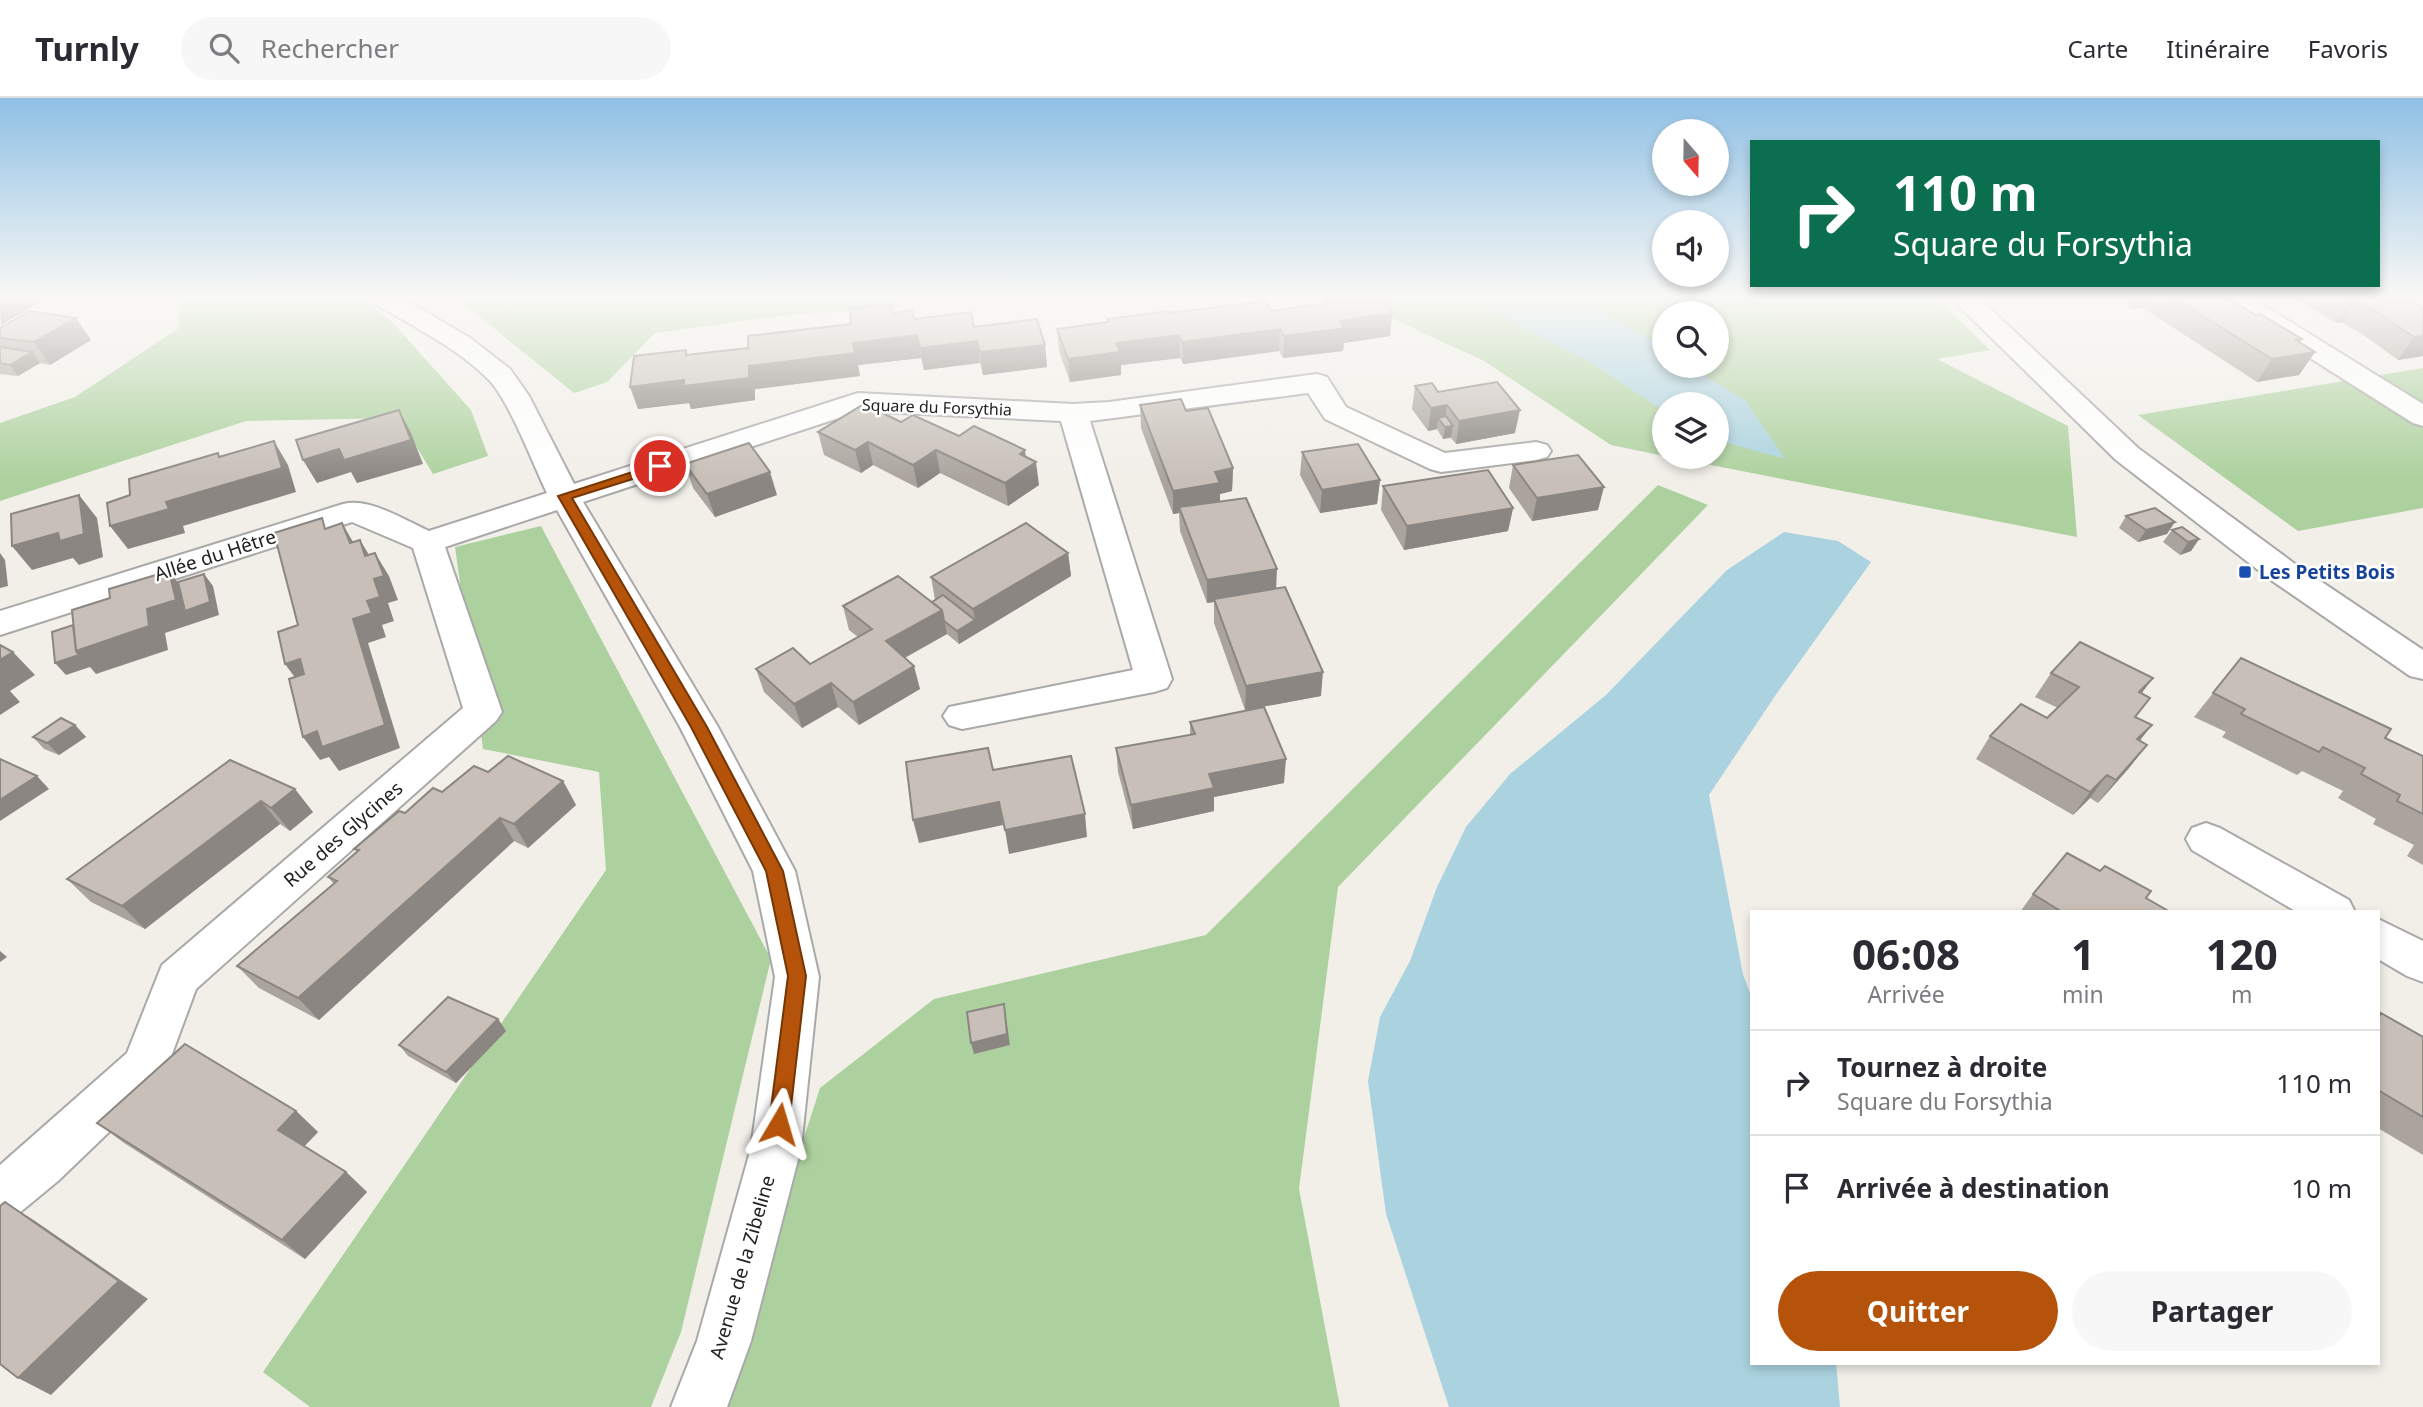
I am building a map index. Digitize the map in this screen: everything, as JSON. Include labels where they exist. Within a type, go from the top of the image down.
[{"type":"street","name":"Avenue de la Zibeline","points":[[478,358],[500,375],[515,396],[564,496],[699,727],[774,871],[797,976],[776,1148],[724,1341],[699,1407]]},
{"type":"street","points":[[2027,358],[2127,454],[2283,572],[2423,667]]},
{"type":"street","points":[[2329,358],[2423,417]]},
{"type":"street","name":"Square du Forsythia","points":[[564,496],[858,402],[1073,413],[1109,411],[1317,383],[1335,413],[1441,463],[1536,451]]},
{"type":"street","points":[[962,716],[1154,679],[1073,413]]},
{"type":"street","points":[[427,542],[564,496]]},
{"type":"street","name":"Allée du Hêtre","points":[[0,623],[354,511],[427,542]]},
{"type":"street","name":"Rue des Glycines","points":[[0,1197],[40,1164],[145,1066],[178,978],[483,712],[427,542]]},
{"type":"street","points":[[2206,839],[2330,910]]},
{"type":"street","points":[[2380,938],[2423,963]]},
{"type":"green space","points":[[134,358],[425,358],[471,410],[488,456],[433,474],[399,418],[246,421],[0,501],[0,423],[75,397]]},
{"type":"green space","points":[[531,358],[630,358],[607,382],[574,393]]},
{"type":"green space","points":[[1478,358],[1652,358],[1652,378],[1729,378],[1729,358],[1942,358],[1937,359],[2068,426],[2077,537],[1729,469],[1729,392],[1652,392],[1652,454],[1611,445]]},
{"type":"green space","points":[[2423,368],[2423,508],[2298,531],[2138,415]]},
{"type":"green space","points":[[1658,485],[1708,505],[1338,887],[1299,1189],[1340,1407],[717,1407],[820,1088],[934,999],[1206,935]]},
{"type":"green space","points":[[541,526],[771,959],[681,1332],[651,1407],[310,1407],[263,1372],[606,870],[599,772],[483,749],[455,547]]},
{"type":"water","points":[[1582,358],[1652,358],[1652,378],[1709,378],[1746,401],[1785,459],[1729,443],[1729,392],[1652,392],[1652,403]]},
{"type":"water","points":[[1784,532],[1838,541],[1871,562],[1775,696],[1709,795],[1743,974],[1750,993],[1750,1365],[1836,1365],[1840,1407],[1449,1407],[1386,1214],[1368,1081],[1380,1017],[1410,961],[1437,887],[1466,827],[1510,774],[1606,695],[1727,570]]},
{"type":"building","points":[[0,358],[22,358],[10,365],[0,363]]},
{"type":"building","points":[[634,358],[814,358],[749,366],[749,378],[684,386],[684,380],[630,387]]},
{"type":"building","points":[[1497,382],[1520,410],[1459,421],[1447,405],[1431,408],[1415,386],[1432,383],[1438,392]]},
{"type":"building","points":[[1181,399],[1186,411],[1208,408],[1233,468],[1215,472],[1220,483],[1173,491],[1140,405]]},
{"type":"building","points":[[864,404],[901,422],[913,415],[959,436],[974,426],[1025,450],[1020,454],[1036,462],[1005,483],[936,450],[913,465],[868,442],[855,450],[818,432]]},
{"type":"building","points":[[399,410],[411,440],[344,460],[339,449],[303,460],[296,440]]},
{"type":"building","points":[[1446,416],[1453,426],[1445,427],[1438,418]]},
{"type":"building","points":[[274,441],[282,468],[166,502],[169,509],[110,526],[107,503],[130,495],[129,479],[218,453],[219,457]]},
{"type":"building","points":[[749,443],[770,472],[707,494],[685,464]]},
{"type":"building","points":[[1358,444],[1380,480],[1322,490],[1302,452]]},
{"type":"building","points":[[1578,455],[1604,487],[1537,498],[1513,465]]},
{"type":"building","points":[[1488,470],[1513,508],[1407,526],[1383,486]]},
{"type":"building","points":[[79,495],[84,534],[60,541],[58,533],[12,546],[11,514]]},
{"type":"building","points":[[1246,498],[1277,569],[1207,580],[1179,507]]},
{"type":"building","points":[[2155,508],[2175,522],[2146,530],[2126,516]]},
{"type":"building","points":[[322,518],[325,529],[342,523],[350,543],[360,540],[365,556],[375,553],[384,576],[374,579],[380,597],[367,601],[372,613],[353,619],[385,725],[322,747],[317,731],[303,737],[289,679],[304,674],[300,659],[285,664],[278,632],[298,625],[274,533]]},
{"type":"building","points":[[1026,523],[1068,553],[973,609],[931,577]]},
{"type":"building","points":[[2182,527],[2199,539],[2188,542],[2172,530]]},
{"type":"building","points":[[169,571],[176,600],[147,609],[149,626],[76,651],[72,610],[110,598],[109,589]]},
{"type":"building","points":[[204,574],[210,602],[185,611],[178,582]]},
{"type":"building","points":[[898,576],[942,610],[886,641],[914,666],[853,702],[831,683],[794,704],[756,669],[793,648],[810,664],[872,629],[843,606]]},
{"type":"building","points":[[1285,587],[1323,672],[1246,686],[1214,599]]},
{"type":"building","points":[[943,595],[975,620],[957,631],[944,621],[942,610],[932,602]]},
{"type":"building","points":[[73,625],[76,651],[79,655],[55,663],[52,632]]},
{"type":"building","points":[[2080,642],[2153,678],[2139,692],[2150,698],[2135,717],[2152,725],[2137,739],[2147,745],[2116,780],[2107,775],[2090,792],[1990,736],[2021,704],[2047,718],[2079,687],[2051,673]]},
{"type":"building","points":[[0,645],[13,652],[0,660]]},
{"type":"building","points":[[2241,658],[2391,729],[2385,738],[2423,756],[2423,814],[2397,801],[2400,795],[2361,774],[2365,768],[2323,747],[2319,752],[2241,714],[2245,709],[2213,693]]},
{"type":"building","points":[[1264,707],[1286,759],[1209,774],[1214,788],[1131,805],[1116,748],[1195,734],[1190,722]]},
{"type":"building","points":[[61,718],[75,725],[47,743],[33,737]]},
{"type":"building","points":[[988,748],[993,770],[1071,756],[1085,814],[1005,830],[999,802],[913,820],[906,762]]},
{"type":"building","points":[[508,756],[563,781],[514,824],[500,818],[298,998],[237,966],[337,881],[328,877],[359,850],[354,849],[399,811],[405,813],[433,788],[442,792],[474,766],[488,772]]},
{"type":"building","points":[[0,759],[37,776],[0,800]]},
{"type":"building","points":[[230,760],[295,789],[271,808],[261,801],[122,906],[67,879]]},
{"type":"building","points":[[2067,853],[2100,871],[2105,866],[2151,891],[2146,898],[2167,910],[2059,910],[2033,894]]},
{"type":"building","points":[[448,997],[498,1019],[446,1072],[399,1045]]},
{"type":"building","points":[[1004,1004],[1007,1034],[971,1043],[967,1012]]},
{"type":"building","points":[[2381,1013],[2423,1037],[2423,1117],[2380,1091]]},
{"type":"building","points":[[185,1044],[296,1111],[278,1130],[346,1172],[282,1240],[97,1123]]},
{"type":"building","points":[[5,1202],[119,1281],[18,1378],[0,1364],[0,1206]]},
{"type":"place","name":"Les Petits Bois","points":[[2245,572]]},
{"type":"route","points":[[660,466],[564,496],[699,727],[774,871],[797,976],[779,1124]]}]
